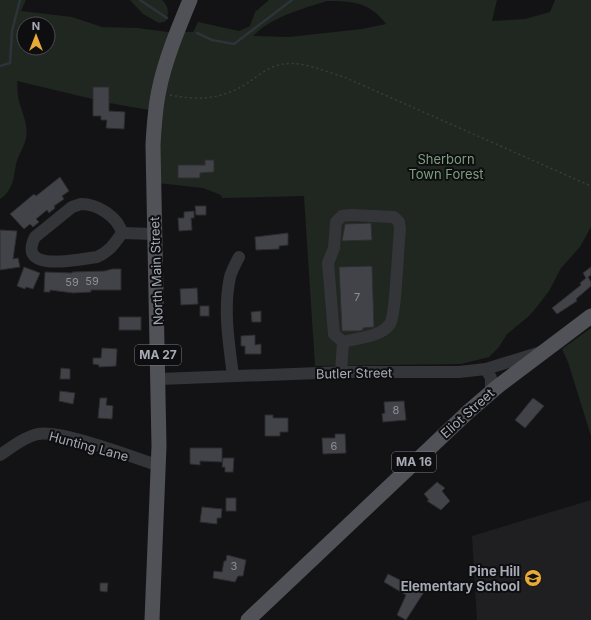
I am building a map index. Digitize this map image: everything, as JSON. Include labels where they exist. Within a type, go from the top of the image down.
[{"type":"main road","name":"North Main Street","points":[[152,620],[159,466],[159,380],[154,234],[153,146],[159,91],[174,40],[190,0]]},
{"type":"main road","name":"Eliot Street","points":[[248,620],[416,460],[491,392],[591,316]]},
{"type":"street","points":[[81,204],[88,204],[111,216],[120,225],[122,233],[105,254],[98,257],[45,263],[36,258],[32,252],[31,244],[35,237],[72,207],[81,204]]},
{"type":"street","points":[[351,215],[394,217],[399,222],[400,229],[394,310],[391,323],[380,332],[343,342],[334,334],[328,263],[334,248],[336,222],[342,216],[351,215]]},
{"type":"street","points":[[122,233],[154,234]]},
{"type":"street","points":[[233,376],[227,328],[228,296],[230,276],[239,257]]},
{"type":"street","points":[[341,373],[343,342]]},
{"type":"street","name":"Butler Street","points":[[159,380],[341,373],[459,372],[486,369],[546,350]]},
{"type":"street","points":[[486,369],[491,378],[491,392]]},
{"type":"street","name":"Hunting Lane","points":[[0,455],[26,438],[38,434],[50,434],[107,449],[159,466]]},
{"type":"path","points":[[159,91],[187,98],[202,99],[222,96],[240,88],[266,70],[284,64],[305,66],[344,77],[591,186]]},
{"type":"shaded area","name":"Pine Hill Elementary School","points":[[591,500],[591,620],[477,620],[472,536]]},
{"type":"green space","name":"Sherborn Town Forest","points":[[0,0],[26,0],[21,11],[72,17],[102,27],[137,28],[168,32],[193,32],[198,22],[239,31],[250,26],[255,12],[269,0],[497,0],[492,21],[525,19],[550,12],[555,0],[591,0],[591,227],[580,247],[561,268],[549,291],[536,308],[529,316],[507,334],[499,347],[489,357],[461,364],[315,366],[304,196],[222,198],[221,195],[203,188],[158,183],[149,110],[109,103],[17,81],[19,101],[27,132],[10,188],[0,199]],"holes":[[[327,1],[352,2],[367,7],[374,11],[386,24],[362,29],[289,37],[253,36],[261,29],[287,14]]]},
{"type":"green space","points":[[130,0],[162,0],[168,10],[166,21],[159,23],[143,14]]},
{"type":"green space","points":[[591,328],[591,436],[568,362],[562,349]]},
{"type":"building","points":[[93,87],[109,87],[109,111],[125,112],[124,129],[106,128],[107,120],[101,120],[101,116],[93,116]]},
{"type":"building","points":[[205,160],[214,160],[214,172],[200,173],[200,178],[178,178],[178,165],[205,165]]},
{"type":"building","points":[[60,177],[69,191],[62,196],[64,199],[54,206],[55,208],[49,213],[47,210],[36,219],[39,222],[33,227],[30,224],[24,229],[10,214],[34,194],[36,196]]},
{"type":"building","points":[[195,206],[206,206],[206,215],[196,215]]},
{"type":"building","points":[[194,211],[194,218],[191,218],[192,230],[179,231],[178,218],[184,218],[184,212]]},
{"type":"building","points":[[371,223],[372,240],[342,241],[345,224]]},
{"type":"building","points":[[0,230],[17,231],[13,259],[18,258],[20,267],[0,270]]},
{"type":"building","points":[[288,233],[288,245],[279,246],[279,249],[256,250],[255,237]]},
{"type":"building","points":[[372,266],[374,327],[363,328],[363,330],[359,331],[342,331],[339,267]]},
{"type":"building","points":[[24,267],[40,273],[33,289],[26,287],[25,289],[17,286]]},
{"type":"building","points":[[591,267],[591,275],[588,277],[591,282],[591,286],[576,299],[577,301],[557,314],[552,308],[581,285],[580,283],[586,278],[583,273]]},
{"type":"building","points":[[121,269],[121,290],[91,290],[91,292],[73,293],[50,290],[50,292],[44,292],[45,272],[72,273],[105,271]]},
{"type":"building","points":[[197,288],[198,304],[181,305],[180,289]]},
{"type":"building","points":[[200,306],[209,306],[209,316],[200,316]]},
{"type":"building","points":[[261,311],[261,322],[252,322],[251,312]]},
{"type":"building","points":[[119,317],[141,317],[141,330],[119,330]]},
{"type":"building","points":[[255,335],[255,345],[261,344],[261,354],[245,354],[245,346],[241,346],[241,336]]},
{"type":"building","points":[[102,348],[117,349],[116,366],[99,367],[99,365],[93,364],[93,358],[101,358]]},
{"type":"building","points":[[61,368],[70,369],[70,379],[60,379]]},
{"type":"building","points":[[60,391],[75,393],[73,404],[59,401]]},
{"type":"building","points":[[100,398],[107,398],[106,405],[113,406],[112,419],[98,418]]},
{"type":"building","points":[[533,398],[544,406],[525,428],[515,420]]},
{"type":"building","points":[[404,401],[406,420],[383,422],[382,414],[385,413],[384,402]]},
{"type":"building","points":[[265,415],[273,415],[273,418],[288,418],[288,432],[280,432],[280,436],[265,436]]},
{"type":"building","points":[[335,434],[345,434],[346,453],[323,454],[322,438],[335,438]]},
{"type":"building","points":[[190,448],[222,448],[222,462],[200,461],[200,465],[190,464]]},
{"type":"building","points":[[223,458],[234,458],[233,472],[225,472],[225,467],[222,467]]},
{"type":"building","points":[[437,482],[445,488],[442,491],[450,501],[441,510],[427,501],[429,500],[424,494]]},
{"type":"building","points":[[226,498],[236,498],[236,511],[226,511]]},
{"type":"building","points":[[202,507],[222,509],[221,518],[217,518],[217,524],[200,522]]},
{"type":"building","points":[[227,555],[246,560],[243,576],[238,576],[235,582],[213,578],[214,571],[222,572]]},
{"type":"building","points":[[388,574],[424,592],[406,620],[397,615],[406,595],[384,582]]},
{"type":"building","points":[[100,583],[108,583],[107,592],[100,591]]},
{"type":"waterway","points":[[0,66],[10,63],[12,31],[20,0]]},
{"type":"waterway","points":[[140,0],[167,18]]},
{"type":"waterway","points":[[197,33],[212,40],[234,44],[292,0]]},
{"type":"place","name":"Pine Hill Elementary School","points":[[533,578]]}]
